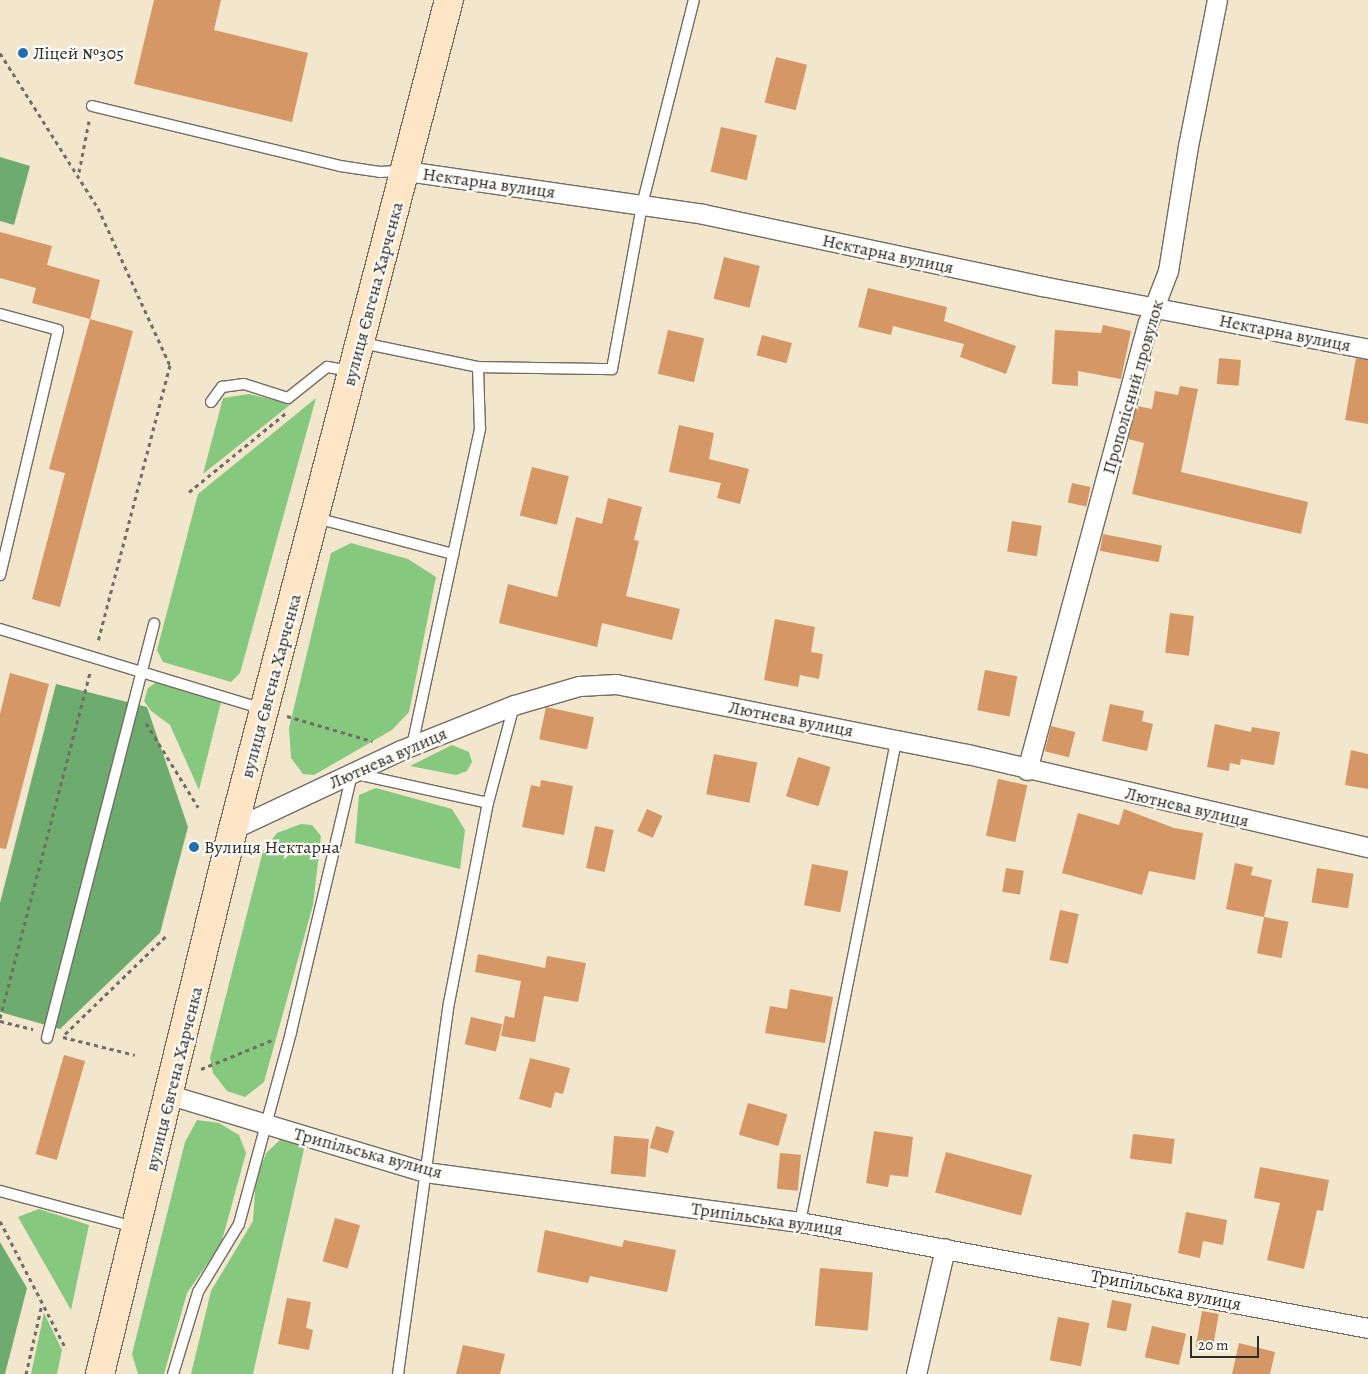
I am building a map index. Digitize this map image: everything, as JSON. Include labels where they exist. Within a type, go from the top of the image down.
[{"type":"main road","name":"вулиця Євгена Харченка","points":[[100,1374],[170,1095],[233,829],[406,171],[449,0]]},
{"type":"street","name":"Прополісний провулок","points":[[1027,770],[1148,323],[1156,308],[1168,271],[1188,146],[1217,0]]},
{"type":"street","name":"Нектарна вулиця","points":[[406,171],[703,214],[1156,308],[1368,349]]},
{"type":"street","name":"Лютнева вулиця","points":[[233,829],[406,747],[514,704],[579,686],[616,684],[896,740],[1368,847]]},
{"type":"street","name":"Трипільська вулиця","points":[[170,1095],[425,1172],[800,1222],[1368,1328]]},
{"type":"street","points":[[916,1374],[945,1248]]},
{"type":"lane","points":[[360,343],[478,366],[612,368],[642,205],[694,0]]},
{"type":"lane","points":[[92,106],[340,166],[380,172],[406,171]]},
{"type":"lane","points":[[0,314],[58,330],[0,574]]},
{"type":"lane","points":[[406,747],[453,554],[480,429],[478,366]]},
{"type":"lane","points":[[211,402],[222,388],[244,384],[288,398],[328,367],[352,371]]},
{"type":"lane","points":[[314,518],[453,554]]},
{"type":"lane","points":[[48,1036],[154,624]]},
{"type":"lane","points":[[0,629],[264,709]]},
{"type":"lane","points":[[398,1374],[449,1003],[488,803],[514,704]]},
{"type":"lane","points":[[800,1222],[896,740]]},
{"type":"lane","points":[[173,1374],[198,1292],[239,1224],[268,1125],[352,773],[488,803]]},
{"type":"lane","points":[[0,1192],[137,1228]]},
{"type":"path","points":[[0,53],[78,172],[98,208],[170,365],[0,1019],[48,1036],[63,1037],[136,1056]]},
{"type":"path","points":[[78,172],[92,106]]},
{"type":"path","points":[[189,492],[293,407]]},
{"type":"path","points":[[134,703],[198,807]]},
{"type":"path","points":[[264,709],[406,747]]},
{"type":"path","points":[[63,1037],[167,935]]},
{"type":"path","points":[[196,1071],[291,1032]]},
{"type":"path","points":[[0,1221],[66,1349]]},
{"type":"path","points":[[26,1374],[42,1303]]},
{"type":"green space","points":[[0,157],[30,166],[14,225],[0,221]]},
{"type":"green space","points":[[249,394],[291,404],[203,474],[223,398]]},
{"type":"green space","points":[[316,398],[240,673],[231,682],[163,662],[157,650],[198,494]]},
{"type":"green space","points":[[351,543],[408,559],[436,577],[409,712],[392,730],[314,775],[303,774],[291,758],[289,728],[331,553]]},
{"type":"green space","points":[[158,681],[221,702],[199,790],[170,725],[151,711],[144,701],[148,688]]},
{"type":"green space","points":[[56,684],[147,707],[188,827],[160,933],[60,1029],[0,1012],[0,903]]},
{"type":"green space","points":[[452,745],[469,752],[472,762],[467,771],[456,775],[410,766]]},
{"type":"green space","points":[[376,788],[452,809],[465,830],[460,869],[355,843],[359,795]]},
{"type":"green space","points":[[301,824],[312,825],[321,836],[313,905],[264,1082],[245,1097],[227,1091],[213,1073],[210,1058],[263,851],[277,833]]},
{"type":"green space","points":[[197,1120],[219,1123],[239,1135],[246,1153],[221,1244],[187,1293],[164,1374],[138,1374],[132,1354],[185,1142]]},
{"type":"green space","points":[[280,1140],[305,1145],[253,1374],[191,1374],[211,1291],[253,1221],[256,1176],[267,1152]]},
{"type":"green space","points":[[39,1209],[89,1225],[71,1310],[18,1217]]},
{"type":"green space","points":[[0,1242],[27,1288],[5,1374],[0,1374]]},
{"type":"green space","points":[[44,1313],[62,1350],[57,1374],[31,1374]]},
{"type":"building","points":[[154,0],[221,0],[214,30],[308,53],[292,122],[134,84]]},
{"type":"building","points":[[776,57],[807,65],[796,110],[765,103]]},
{"type":"building","points":[[721,127],[757,135],[747,180],[711,172]]},
{"type":"building","points":[[0,232],[52,246],[47,265],[100,280],[90,319],[32,303],[36,288],[0,278]]},
{"type":"building","points":[[724,257],[760,266],[749,308],[714,299]]},
{"type":"building","points":[[868,288],[947,307],[944,321],[1016,346],[1006,374],[960,357],[964,344],[893,326],[891,335],[858,327]]},
{"type":"building","points":[[90,319],[133,331],[60,607],[32,599],[65,473],[49,469]]},
{"type":"building","points":[[1103,325],[1131,331],[1121,379],[1078,371],[1078,386],[1052,384],[1055,330],[1101,333]]},
{"type":"building","points":[[668,330],[704,338],[694,382],[658,374]]},
{"type":"building","points":[[762,335],[792,343],[787,363],[757,355]]},
{"type":"building","points":[[1219,358],[1241,360],[1239,386],[1217,384]]},
{"type":"building","points":[[1356,358],[1368,360],[1368,424],[1345,420]]},
{"type":"building","points":[[1180,386],[1198,389],[1181,472],[1308,502],[1301,534],[1132,494],[1144,443],[1128,439],[1137,406],[1152,409],[1155,391],[1178,395]]},
{"type":"building","points":[[679,425],[714,433],[709,459],[749,469],[740,504],[717,498],[721,483],[669,472]]},
{"type":"building","points":[[532,467],[569,476],[557,525],[520,516]]},
{"type":"building","points":[[1072,483],[1091,487],[1086,507],[1068,503]]},
{"type":"building","points":[[608,498],[642,507],[634,540],[639,541],[626,596],[680,609],[672,640],[602,623],[597,647],[499,623],[508,584],[557,597],[576,517],[602,524]]},
{"type":"building","points":[[1012,521],[1042,526],[1037,556],[1007,552]]},
{"type":"building","points":[[1103,534],[1162,545],[1159,562],[1100,551]]},
{"type":"building","points":[[1170,613],[1194,616],[1189,656],[1165,653]]},
{"type":"building","points":[[775,619],[815,627],[811,652],[823,654],[819,679],[800,675],[798,687],[764,680]]},
{"type":"building","points":[[985,670],[1017,676],[1010,717],[977,710]]},
{"type":"building","points":[[10,673],[49,684],[6,849],[0,848],[0,714]]},
{"type":"building","points":[[1110,704],[1144,711],[1142,721],[1153,724],[1147,751],[1102,741]]},
{"type":"building","points":[[546,707],[594,717],[587,749],[539,739]]},
{"type":"building","points":[[1215,724],[1251,732],[1252,727],[1280,732],[1274,765],[1241,759],[1240,765],[1230,763],[1229,771],[1207,767]]},
{"type":"building","points":[[1051,726],[1075,732],[1069,757],[1045,751]]},
{"type":"building","points":[[1351,750],[1368,754],[1368,789],[1345,785]]},
{"type":"building","points":[[714,754],[757,762],[749,803],[706,794]]},
{"type":"building","points":[[798,757],[831,767],[819,806],[786,796]]},
{"type":"building","points":[[998,779],[1027,785],[1015,842],[986,836]]},
{"type":"building","points":[[541,780],[573,786],[564,835],[522,827],[531,785],[540,787]]},
{"type":"building","points":[[647,809],[663,816],[653,838],[637,831]]},
{"type":"building","points":[[1124,809],[1174,828],[1203,833],[1195,880],[1149,871],[1142,895],[1062,873],[1078,813],[1119,825]]},
{"type":"building","points":[[595,826],[614,830],[605,872],[586,868]]},
{"type":"building","points":[[1235,863],[1253,867],[1251,875],[1272,880],[1264,917],[1226,909]]},
{"type":"building","points":[[812,864],[848,871],[840,912],[804,905]]},
{"type":"building","points":[[1006,868],[1024,871],[1020,895],[1002,892]]},
{"type":"building","points":[[1317,868],[1354,874],[1348,908],[1312,903]]},
{"type":"building","points":[[1060,910],[1079,914],[1068,964],[1049,960]]},
{"type":"building","points":[[1264,917],[1289,922],[1281,958],[1257,953]]},
{"type":"building","points":[[478,954],[545,968],[547,956],[586,963],[578,1002],[544,996],[535,1042],[501,1036],[505,1016],[514,1018],[521,981],[475,972]]},
{"type":"building","points":[[790,989],[833,997],[825,1043],[765,1033],[770,1006],[787,1009]]},
{"type":"building","points":[[471,1017],[502,1024],[496,1051],[465,1044]]},
{"type":"building","points":[[64,1055],[85,1061],[57,1160],[36,1154]]},
{"type":"building","points":[[530,1058],[570,1068],[563,1094],[555,1092],[551,1108],[519,1099]]},
{"type":"building","points":[[748,1103],[787,1114],[778,1146],[739,1135]]},
{"type":"building","points":[[656,1126],[674,1131],[668,1153],[650,1148]]},
{"type":"building","points":[[874,1131],[913,1137],[908,1177],[890,1175],[888,1187],[866,1183]]},
{"type":"building","points":[[1133,1134],[1175,1139],[1172,1164],[1130,1159]]},
{"type":"building","points":[[614,1136],[649,1139],[646,1177],[611,1174]]},
{"type":"building","points":[[946,1152],[1032,1175],[1021,1216],[935,1193]]},
{"type":"building","points":[[780,1153],[801,1155],[798,1191],[777,1189]]},
{"type":"building","points":[[1260,1167],[1329,1180],[1323,1211],[1317,1210],[1304,1269],[1267,1260],[1280,1203],[1254,1198]]},
{"type":"building","points":[[1186,1212],[1227,1220],[1223,1245],[1203,1241],[1200,1258],[1178,1253]]},
{"type":"building","points":[[335,1218],[360,1225],[348,1268],[323,1261]]},
{"type":"building","points":[[545,1230],[622,1247],[624,1240],[676,1250],[667,1292],[590,1276],[588,1283],[537,1272]]},
{"type":"building","points":[[820,1268],[873,1273],[868,1330],[815,1326]]},
{"type":"building","points":[[287,1298],[311,1302],[306,1328],[313,1330],[309,1350],[278,1344]]},
{"type":"building","points":[[1112,1300],[1132,1304],[1126,1331],[1107,1327]]},
{"type":"building","points":[[1202,1311],[1219,1314],[1212,1349],[1196,1346]]},
{"type":"building","points":[[1058,1317],[1089,1323],[1081,1366],[1050,1360]]},
{"type":"building","points":[[1152,1326],[1186,1334],[1179,1365],[1145,1357]]},
{"type":"building","points":[[1239,1343],[1275,1352],[1270,1374],[1232,1374]]},
{"type":"building","points":[[463,1345],[505,1354],[500,1374],[456,1374]]},
{"type":"place","name":"Ліцей №305","points":[[23,53]]},
{"type":"place","name":"Вулиця Нектарна","points":[[194,847]]}]
